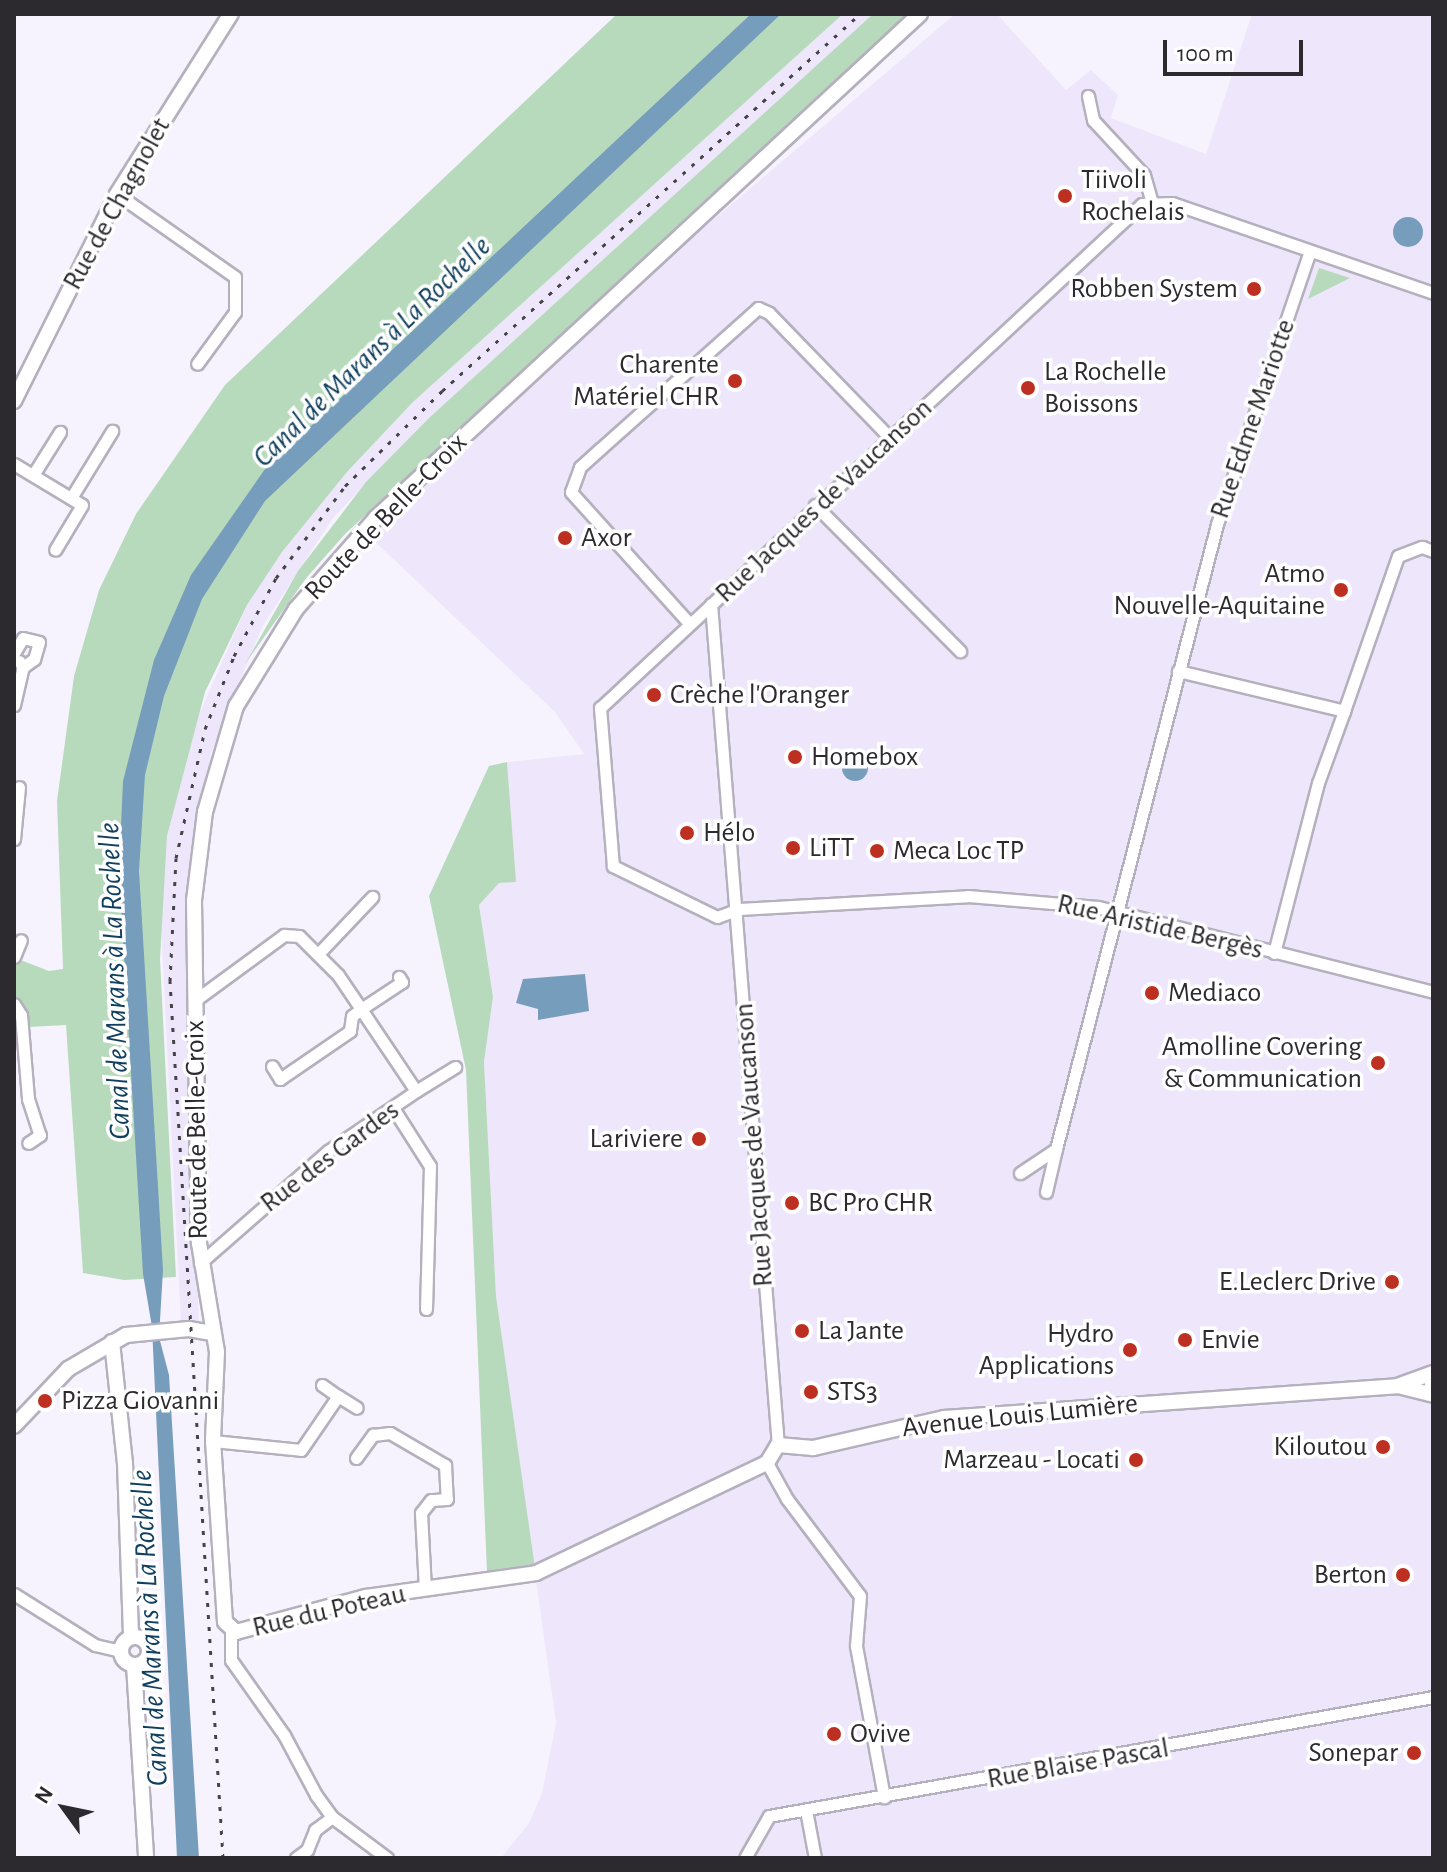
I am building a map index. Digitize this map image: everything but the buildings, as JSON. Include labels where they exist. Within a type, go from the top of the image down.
[{"type":"main road","points":[[1433,1375],[1433,1384]]},
{"type":"street","name":"Rue de Chagnolet","points":[[14,401],[117,194],[231,14]]},
{"type":"street","name":"Route de Belle-Croix","points":[[212,1333],[213,1311],[200,1263],[194,900],[205,812],[219,757],[248,683],[296,609],[376,518],[920,14]]},
{"type":"street","points":[[1088,96],[1093,120],[1144,175],[1151,200],[1433,293]]},
{"type":"street","points":[[117,194],[235,277],[235,312],[197,364]]},
{"type":"street","name":"Rue Jacques de Vaucanson","points":[[778,1445],[739,909],[711,604],[889,437],[1151,200]]},
{"type":"street","name":"Rue Edme Mariotte","points":[[1046,1192],[1217,524],[1309,254]]},
{"type":"street","points":[[711,604],[688,622],[571,492],[580,467],[758,308],[769,313],[889,437]]},
{"type":"street","points":[[71,498],[112,431]]},
{"type":"street","points":[[33,475],[60,432]]},
{"type":"street","points":[[14,464],[82,505],[55,550]]},
{"type":"street","points":[[815,505],[960,651]]},
{"type":"street","points":[[1274,953],[1318,783],[1398,556],[1422,547],[1433,551]]},
{"type":"street","name":"Rue Aristide Bergès","points":[[688,622],[600,708],[610,860],[717,917],[739,909],[968,896],[1118,912],[1433,992]]},
{"type":"street","points":[[14,705],[23,667],[34,659],[39,642],[23,638],[14,653],[23,667]]},
{"type":"street","points":[[1178,671],[1344,711]]},
{"type":"street","points":[[14,839],[19,787]]},
{"type":"street","points":[[194,1001],[284,935],[299,936],[318,954],[372,897]]},
{"type":"street","points":[[14,957],[21,940]]},
{"type":"street","name":"Rue des Gardes","points":[[200,1263],[328,1151],[416,1091],[361,1009],[318,954]]},
{"type":"street","points":[[272,1066],[280,1079],[350,1031],[352,1016],[402,982],[399,977]]},
{"type":"street","points":[[14,1004],[21,1015],[28,1099],[40,1135],[28,1143]]},
{"type":"street","points":[[416,1091],[455,1067]]},
{"type":"street","points":[[393,1108],[430,1166],[426,1309]]},
{"type":"street","points":[[1020,1173],[1056,1149]]},
{"type":"street","points":[[14,1426],[47,1387],[112,1342],[138,1332],[176,1330],[212,1333]]},
{"type":"street","name":"Rue du Poteau","points":[[212,1333],[217,1352],[213,1441],[221,1601],[231,1631],[366,1597],[536,1573],[767,1463]]},
{"type":"street","points":[[112,1342],[125,1463],[131,1637],[121,1651]]},
{"type":"street","points":[[92,1354],[113,1363]]},
{"type":"street","name":"Avenue Louis Lumière","points":[[778,1445],[813,1448],[944,1418],[1397,1386],[1433,1375]]},
{"type":"street","points":[[322,1385],[357,1408]]},
{"type":"street","name":"Avenue Louis Lumière","points":[[1397,1386],[1433,1395]]},
{"type":"street","points":[[213,1441],[301,1450],[338,1396]]},
{"type":"street","points":[[356,1458],[373,1435],[390,1433],[445,1465],[447,1499],[431,1500],[421,1513],[425,1589]]},
{"type":"street","points":[[778,1445],[767,1463],[787,1499],[860,1596],[856,1646],[884,1797]]},
{"type":"street","points":[[14,1594],[95,1645],[121,1651],[134,1665],[146,1858]]},
{"type":"street","points":[[231,1631],[231,1660],[332,1817],[387,1858]]},
{"type":"street","points":[[131,1637],[144,1641],[149,1649],[143,1662],[134,1665]]},
{"type":"street","name":"Rue Blaise Pascal","points":[[745,1858],[769,1816],[1433,1697]]},
{"type":"street","points":[[806,1810],[815,1858]]},
{"type":"street","points":[[296,1858],[307,1850],[315,1830],[332,1817]]},
{"type":"shaded area","points":[[843,14],[873,14],[430,417],[333,518],[262,627],[211,753],[186,900],[199,1324],[181,1325],[160,905],[167,836],[190,735],[247,605],[282,552],[347,472],[413,402]]},
{"type":"shaded area","points":[[955,14],[997,14],[1066,90],[1091,70],[1118,95],[1111,118],[1206,154],[1252,14],[1433,14],[1433,1858],[501,1858],[529,1823],[542,1793],[556,1723],[496,1296],[484,1062],[493,997],[479,905],[499,883],[515,881],[507,762],[584,754],[555,712],[369,536],[686,243]]},
{"type":"green space","points":[[617,14],[843,14],[413,402],[347,472],[282,552],[247,605],[205,692],[167,836],[160,959],[176,1277],[124,1280],[83,1273],[66,1025],[29,1027],[26,1009],[14,997],[14,969],[18,959],[49,971],[63,969],[57,801],[74,676],[99,590],[136,514],[225,385]]},
{"type":"green space","points":[[873,14],[912,14],[346,533],[307,577],[245,664],[298,571],[366,482],[430,417]]},
{"type":"green space","points":[[1319,268],[1350,278],[1308,299]]},
{"type":"green space","points":[[507,762],[516,882],[499,883],[479,905],[493,997],[484,1062],[496,1296],[535,1568],[487,1573],[466,1070],[429,896],[489,766]]},
{"type":"water","points":[[751,14],[781,14],[265,501],[202,599],[164,696],[145,775],[139,871],[163,1270],[159,1337],[169,1375],[199,1858],[177,1858],[152,1327],[143,1274],[119,871],[123,781],[154,660],[191,575],[265,469]]},
{"type":"water","points":[[1408,217],[1419,221],[1423,232],[1419,243],[1408,247],[1397,243],[1393,232],[1397,221]]},
{"type":"water","points":[[855,755],[864,759],[868,768],[864,777],[855,781],[846,777],[842,768],[846,759]]},
{"type":"water","points":[[585,974],[589,1011],[538,1020],[538,1009],[516,1003],[523,979]]},
{"type":"railway","points":[[223,1858],[170,981],[176,858],[205,729],[234,656],[276,578],[345,486],[442,391],[860,14]]},
{"type":"place","name":"Tiivoli Rochelais","points":[[1065,196]]},
{"type":"place","name":"Robben System","points":[[1254,289]]},
{"type":"place","name":"Charente Matériel CHR","points":[[735,381]]},
{"type":"place","name":"La Rochelle Boissons","points":[[1028,388]]},
{"type":"place","name":"Axor","points":[[565,538]]},
{"type":"place","name":"Atmo Nouvelle-Aquitaine","points":[[1341,590]]},
{"type":"place","name":"Crèche l'Oranger","points":[[654,695]]},
{"type":"place","name":"Homebox","points":[[795,757]]},
{"type":"place","name":"Hélo","points":[[687,833]]},
{"type":"place","name":"LiTT","points":[[793,848]]},
{"type":"place","name":"Meca Loc TP","points":[[877,851]]},
{"type":"place","name":"Mediaco","points":[[1152,993]]},
{"type":"place","name":"Amolline Covering & Communication","points":[[1378,1063]]},
{"type":"place","name":"Lariviere","points":[[699,1139]]},
{"type":"place","name":"BC Pro CHR","points":[[792,1203]]},
{"type":"place","name":"E.Leclerc Drive","points":[[1392,1282]]},
{"type":"place","name":"La Jante","points":[[802,1331]]},
{"type":"place","name":"Envie","points":[[1185,1340]]},
{"type":"place","name":"Hydro Applications","points":[[1130,1350]]},
{"type":"place","name":"STS3","points":[[811,1392]]},
{"type":"place","name":"Pizza Giovanni","points":[[45,1401]]},
{"type":"place","name":"Kiloutou","points":[[1383,1447]]},
{"type":"place","name":"Marzeau - Locati","points":[[1136,1460]]},
{"type":"place","name":"Berton","points":[[1403,1575]]},
{"type":"place","name":"Ovive","points":[[834,1734]]},
{"type":"place","name":"Sonepar","points":[[1414,1753]]},
{"type":"water label","name":"Canal de Marans à La Rochelle","points":[[372,352]]},
{"type":"water label","name":"Canal de Marans à La Rochelle","points":[[115,981]]},
{"type":"water label","name":"Canal de Marans à La Rochelle","points":[[150,1628]]}]
